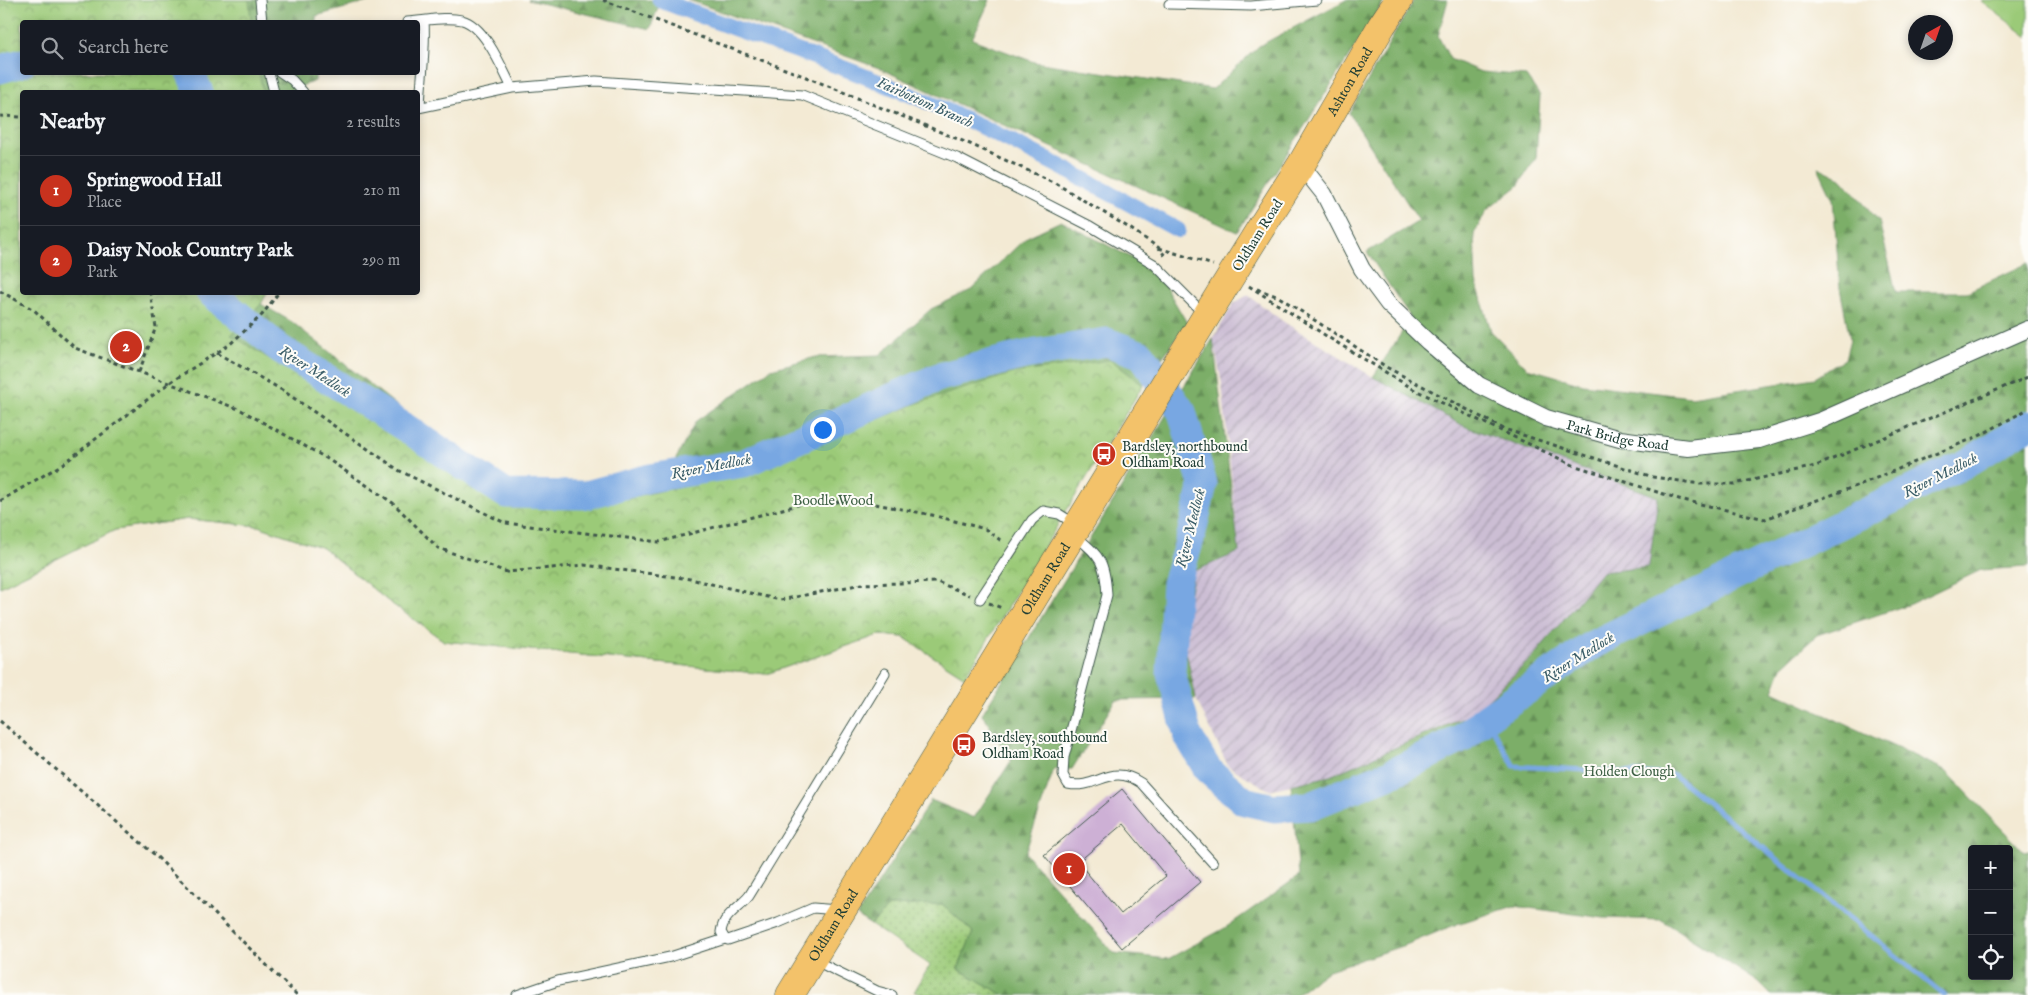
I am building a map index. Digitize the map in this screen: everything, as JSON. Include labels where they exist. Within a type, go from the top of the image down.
[{"type":"highway","name":"Ashton Road","points":[[1300,165],[1382,25],[1399,0]]},
{"type":"highway","name":"Oldham Road","points":[[790,995],[1021,616],[1300,165]]},
{"type":"street","name":"Park Bridge Road","points":[[1300,165],[1324,194],[1362,269],[1388,304],[1479,385],[1546,418],[1620,439],[1688,448],[1759,440],[1822,420],[2028,329]]},
{"type":"lane","points":[[260,0],[262,20]]},
{"type":"lane","points":[[1169,4],[1250,6],[1317,0]]},
{"type":"lane","points":[[420,21],[445,19],[468,22],[479,31],[491,47],[512,88]]},
{"type":"lane","points":[[420,95],[425,45],[424,21]]},
{"type":"lane","points":[[270,75],[274,90]]},
{"type":"lane","points":[[284,75],[301,90]]},
{"type":"lane","points":[[420,108],[512,88],[596,80],[802,95],[957,158],[1090,226],[1154,264],[1201,326]]},
{"type":"lane","points":[[980,599],[1032,520],[1044,511],[1059,514],[1098,554],[1106,572],[1107,595],[1064,757],[1063,775],[1068,784],[1078,786],[1113,775],[1123,774],[1131,776],[1141,783],[1213,863]]},
{"type":"lane","points":[[725,939],[721,930],[728,915],[749,896],[885,673]]},
{"type":"lane","points":[[517,995],[558,980],[670,957],[725,939],[735,938],[813,908],[841,911]]},
{"type":"lane","points":[[812,958],[877,991],[892,995]]},
{"type":"path","points":[[604,0],[806,77],[970,144],[1055,183],[1132,229],[1159,248]]},
{"type":"path","points":[[0,116],[20,117]]},
{"type":"path","points":[[1250,286],[1279,297],[1388,368],[1504,429],[1653,477],[1700,484],[1734,484],[1816,466],[2028,377]]},
{"type":"path","points":[[0,291],[34,310],[75,348],[241,410],[326,458],[394,504],[438,548],[507,572],[584,565],[690,579],[780,600],[862,584],[937,582],[1021,616]]},
{"type":"path","points":[[139,372],[156,327],[151,295]]},
{"type":"path","points":[[0,501],[63,464],[169,384],[229,345],[262,315],[277,295]]},
{"type":"path","points":[[217,353],[282,390],[400,471],[505,522],[658,542],[805,503],[860,500],[985,529],[1013,549]]},
{"type":"path","points":[[0,720],[155,855],[297,995]]},
{"type":"shaded area","points":[[1248,295],[1284,322],[1373,377],[1464,426],[1658,497],[1649,567],[1602,572],[1534,656],[1473,714],[1330,776],[1269,790],[1228,766],[1196,699],[1182,632],[1194,570],[1239,552],[1222,384],[1213,339],[1234,303]]},
{"type":"green space","name":"Boodle Wood","points":[[0,0],[375,0],[316,16],[316,20],[20,20],[20,75],[315,75],[315,81],[290,90],[20,90],[20,295],[266,295],[261,304],[292,322],[431,433],[421,452],[511,508],[592,506],[659,491],[696,421],[771,369],[816,357],[880,355],[931,309],[971,290],[1027,237],[1061,221],[1132,258],[1163,282],[1187,323],[1143,385],[1072,501],[1048,494],[965,677],[903,637],[879,635],[766,674],[444,641],[388,601],[323,548],[258,526],[188,519],[115,530],[0,587]]},
{"type":"green space","name":"Boodle Wood","points":[[0,0],[249,0],[251,20],[20,20],[20,75],[259,75],[263,90],[20,90],[20,295],[266,295],[261,304],[231,335],[511,508],[592,506],[738,477],[915,404],[1014,373],[1111,360],[1143,385],[965,677],[903,637],[879,635],[766,674],[444,641],[388,601],[323,548],[258,526],[188,519],[115,530],[0,587]]},
{"type":"green space","points":[[528,0],[661,0],[650,29]]},
{"type":"green space","points":[[689,0],[990,0],[972,39],[1034,62],[1213,89],[1259,46],[1346,0],[1385,0],[1237,232],[879,68]]},
{"type":"green space","name":"Holden Clough","points":[[1414,0],[1448,0],[1438,36],[1450,59],[1481,72],[1526,76],[1540,96],[1536,158],[1518,186],[1487,210],[1474,234],[1476,281],[1491,331],[1527,368],[1583,384],[1691,397],[1815,378],[1845,359],[1850,339],[1840,288],[1833,199],[1818,167],[1841,178],[1879,221],[1896,292],[1967,292],[2028,263],[2028,567],[1981,570],[1910,604],[1817,635],[1782,667],[1773,691],[1945,770],[2024,852],[2028,851],[2028,995],[1771,995],[1758,982],[1662,920],[1604,918],[1514,906],[1457,924],[1408,944],[1329,970],[1295,995],[1004,995],[958,969],[973,932],[942,904],[889,906],[871,925],[857,916],[931,800],[974,818],[1011,761],[982,714],[1213,339],[1239,552],[1194,571],[1182,632],[1196,699],[1116,700],[1072,769],[1054,769],[1025,853],[1114,953],[1168,959],[1225,928],[1299,876],[1291,785],[1330,776],[1473,714],[1534,656],[1602,572],[1649,567],[1658,497],[1464,426],[1373,377],[1411,318],[1367,252],[1419,221],[1349,113]]},
{"type":"green space","points":[[2028,0],[2028,37],[1981,1]]},
{"type":"green space","points":[[942,903],[973,932],[958,969],[1004,995],[925,995],[914,992],[930,965],[871,925],[889,906]]},
{"type":"building","points":[[1122,789],[1200,882],[1122,948],[1044,855]],"holes":[[[1123,824],[1166,876],[1121,914],[1078,862]]]},
{"type":"waterway","name":"Fairbottom Branch","points":[[660,0],[926,101],[1018,144],[1178,230]]},
{"type":"waterway","name":"River Medlock","points":[[0,69],[20,64]]},
{"type":"waterway","name":"River Medlock","points":[[191,75],[198,90]]},
{"type":"waterway","name":"River Medlock","points":[[214,295],[280,349],[406,428],[506,494],[586,495],[650,478],[744,463],[939,377],[1024,355],[1107,342],[1142,355],[1182,412],[1203,484],[1191,536],[1176,584],[1171,673],[1188,736],[1208,770],[1244,801],[1274,808],[1310,806],[1390,774],[1461,739],[1486,718],[1594,644],[1967,463],[2028,425]]},
{"type":"waterway","points":[[1486,718],[1514,766],[1674,775],[1944,995]]},
{"type":"place","name":"Daisy Nook Country Park","points":[[126,347]]},
{"type":"place","name":"Bardsley, northbound Oldham Road","points":[[1104,454]]},
{"type":"place","name":"Bardsley, southbound Oldham Road","points":[[964,745]]},
{"type":"place","name":"Springwood Hall","points":[[1069,869]]}]
